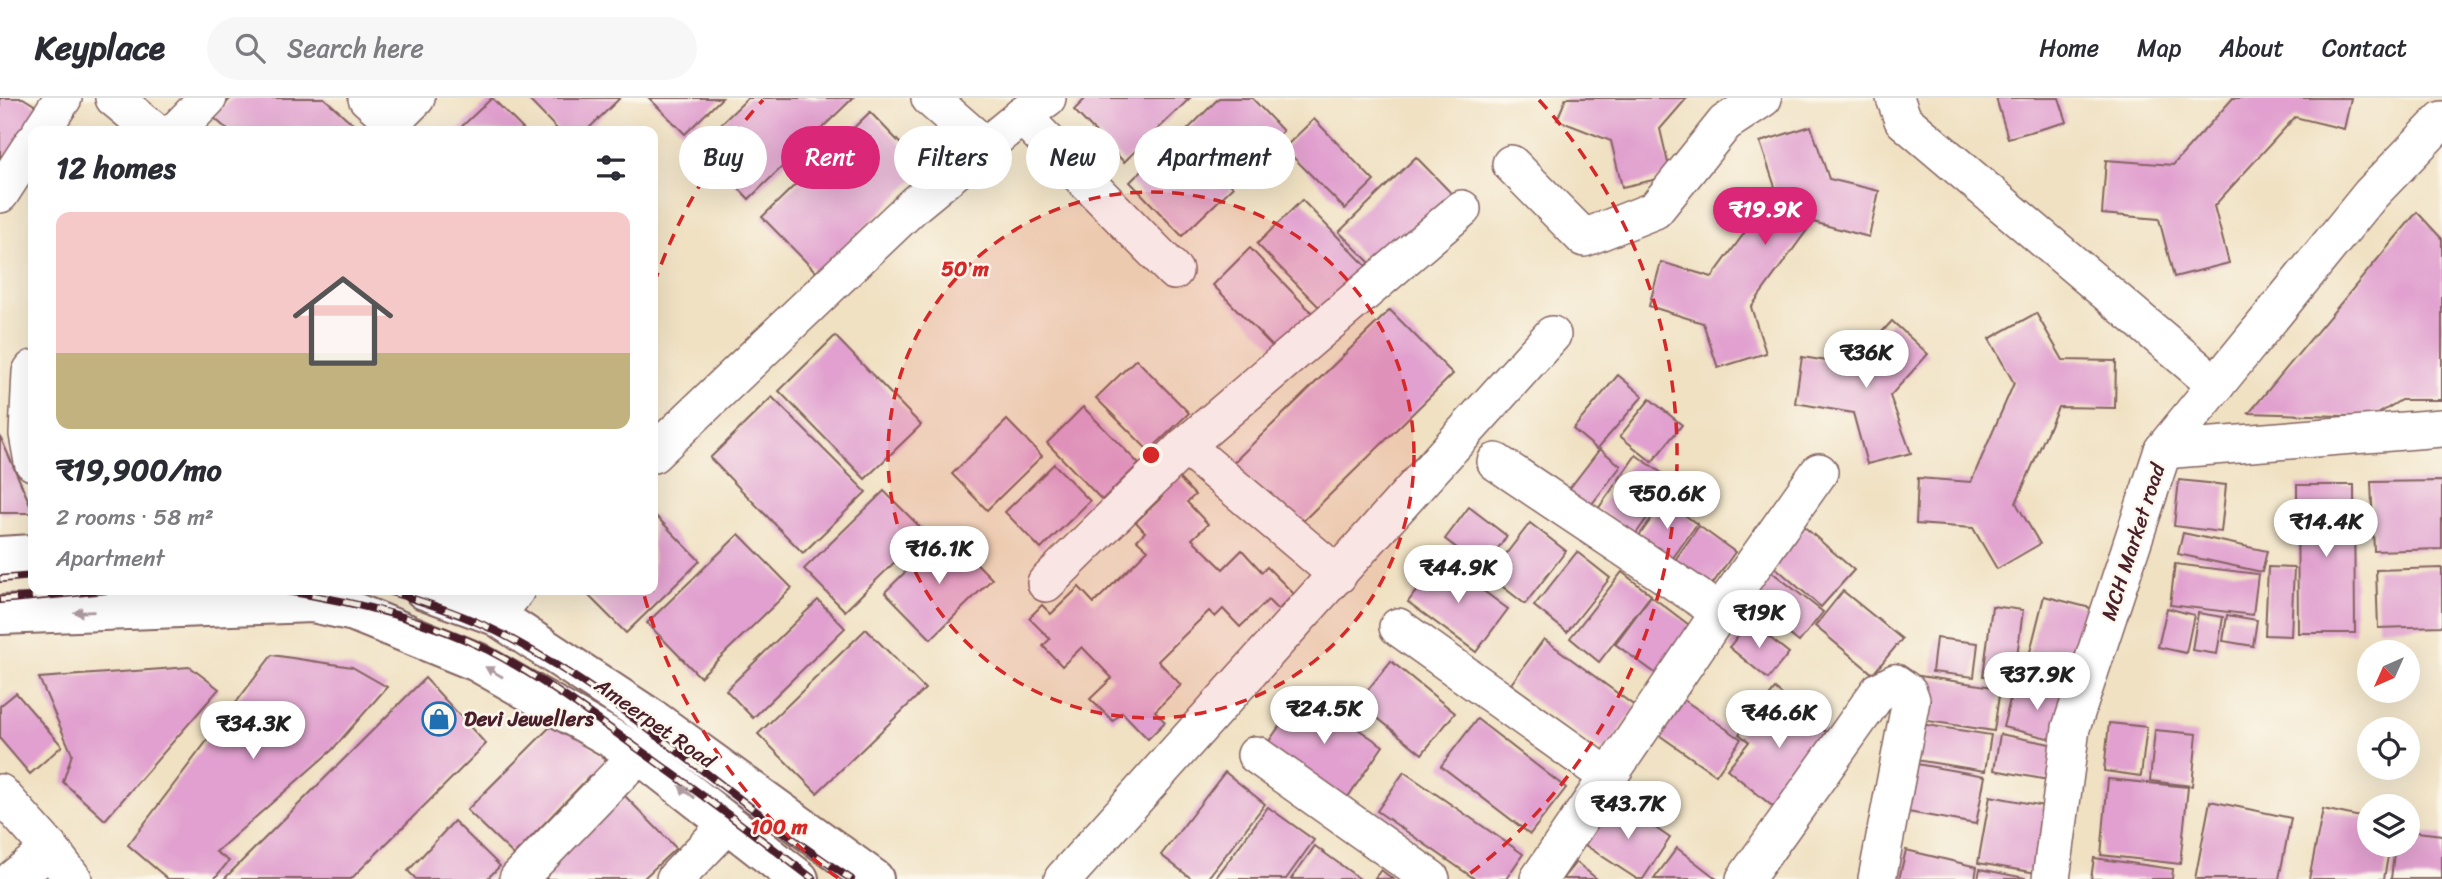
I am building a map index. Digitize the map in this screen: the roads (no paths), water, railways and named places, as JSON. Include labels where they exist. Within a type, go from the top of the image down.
[{"type":"main road","points":[[0,556],[28,554]]},
{"type":"main road","name":"Ameerpet Road","points":[[456,595],[506,603],[654,720],[874,879]]},
{"type":"main road","name":"Ameerpet Road","points":[[0,615],[312,603],[354,612],[477,662],[639,754],[799,879]]},
{"type":"street","points":[[44,126],[64,98]]},
{"type":"street","points":[[114,98],[148,126]]},
{"type":"street","points":[[181,126],[208,98]]},
{"type":"street","points":[[930,98],[962,126]]},
{"type":"street","points":[[1511,164],[1584,238],[1655,209],[1725,123],[1763,98]]},
{"type":"street","points":[[1895,98],[1903,120],[2216,385]]},
{"type":"street","points":[[2163,450],[2371,194],[2442,120],[2421,98]]},
{"type":"street","points":[[1011,126],[1035,107],[1174,271]]},
{"type":"street","points":[[0,194],[28,151]]},
{"type":"street","points":[[658,449],[933,189]]},
{"type":"street","points":[[1046,583],[1185,446],[1462,209]]},
{"type":"street","points":[[1063,879],[1552,335]]},
{"type":"street","points":[[2163,450],[2442,428]]},
{"type":"street","points":[[1185,446],[1338,575]]},
{"type":"street","name":"MCH Market road","points":[[2050,879],[2071,728],[2163,450]]},
{"type":"street","points":[[1496,462],[1720,611]]},
{"type":"street","points":[[1539,879],[1720,611],[1819,472]]},
{"type":"street","points":[[1398,627],[1607,776]]},
{"type":"street","points":[[1745,879],[1879,691],[1895,683],[1908,692],[1911,700],[1877,879]]},
{"type":"street","points":[[518,879],[639,754]]},
{"type":"street","points":[[1256,755],[1431,879]]},
{"type":"street","points":[[0,793],[73,879]]},
{"type":"street","points":[[675,879],[728,824]]},
{"type":"street","points":[[13,879],[50,849]]},
{"type":"railway","points":[[0,579],[28,576]]},
{"type":"railway","points":[[0,600],[54,595]]},
{"type":"railway","points":[[307,595],[387,612],[488,650],[578,706],[813,879]]},
{"type":"railway","points":[[401,595],[471,619],[545,658],[590,687],[763,817],[851,879]]},
{"type":"place","name":"Devi Jewellers","points":[[439,719]]}]
